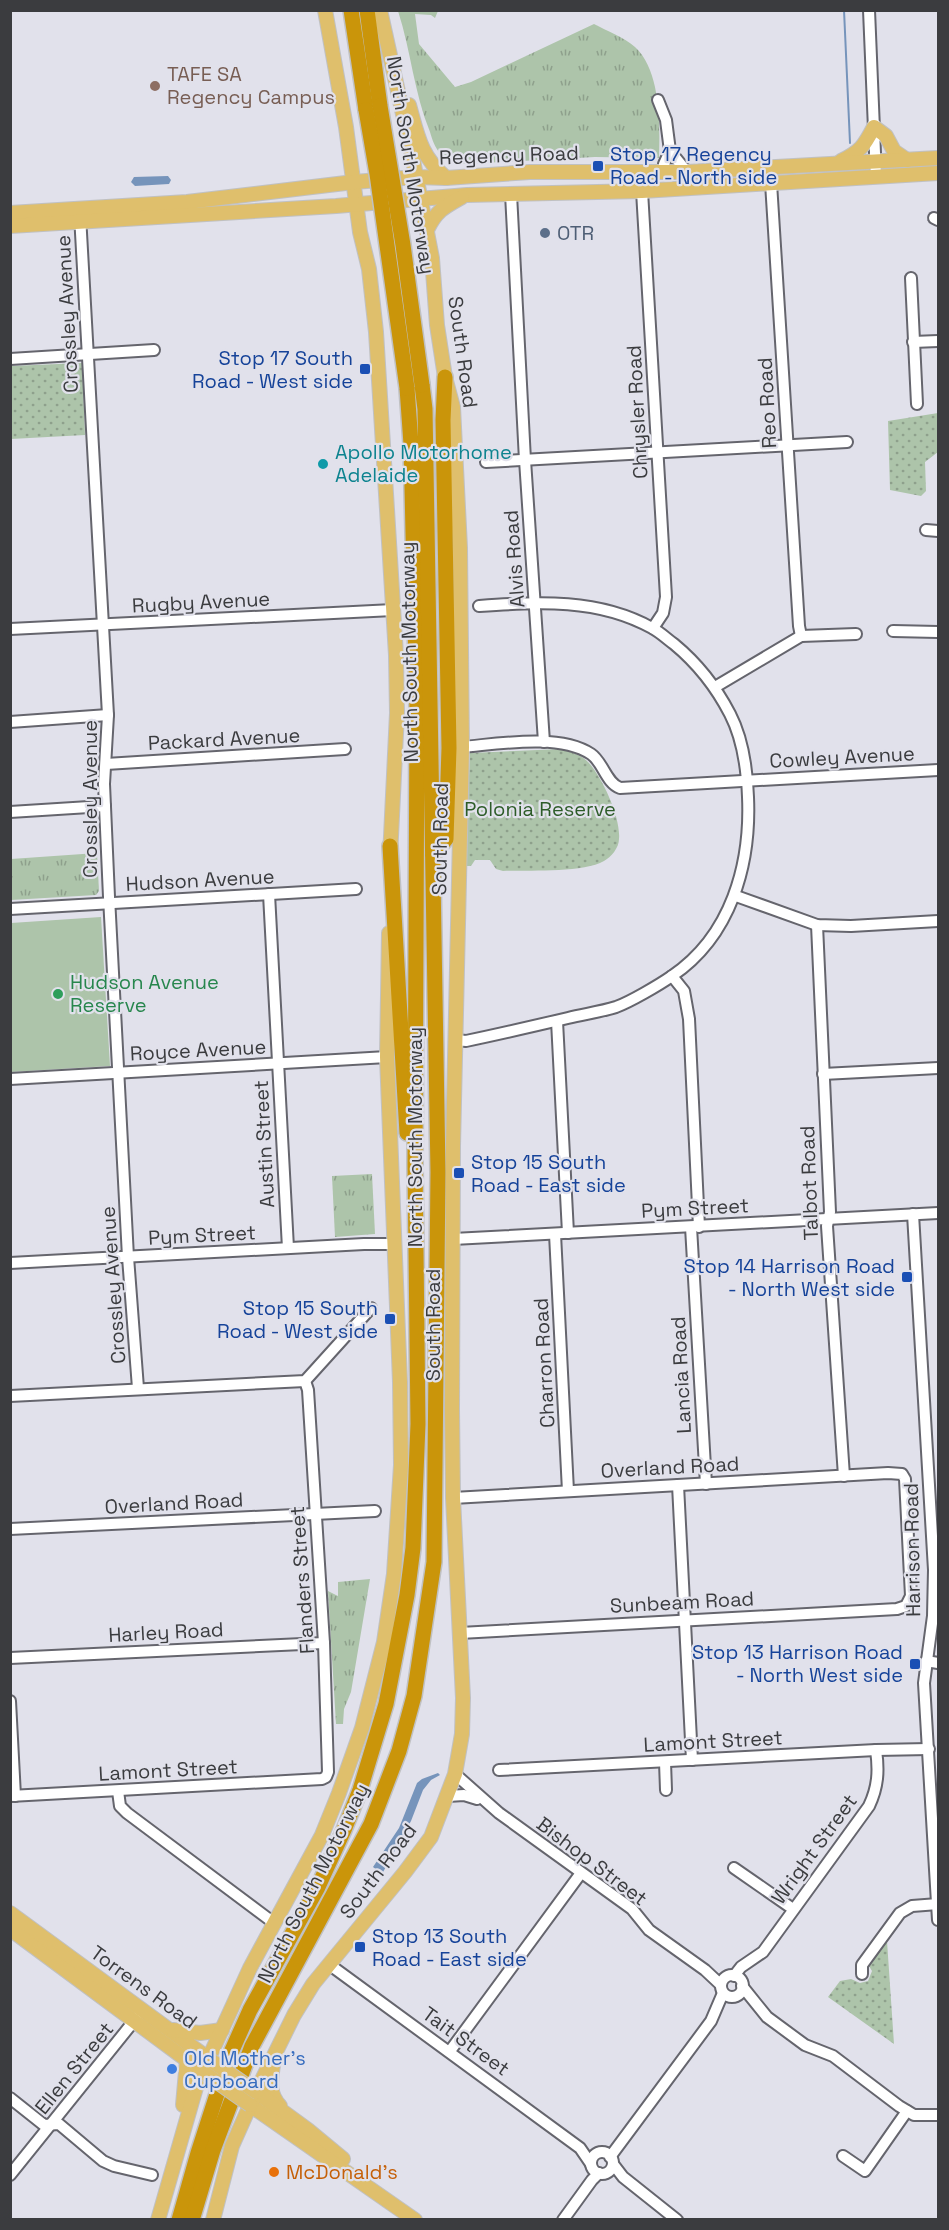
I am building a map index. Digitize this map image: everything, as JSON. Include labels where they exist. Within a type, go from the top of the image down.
[{"type":"highway","name":"North South Motorway","points":[[192,2220],[213,2150],[252,2046],[371,1824],[399,1751],[414,1696],[434,1562],[438,1172],[425,409],[403,245],[351,10]]},
{"type":"highway","name":"North South Motorway","points":[[179,2220],[229,2057],[250,2010],[318,1887],[344,1830],[375,1746],[388,1696],[413,1548],[418,1424],[415,1165],[417,698],[411,444],[407,388],[378,174],[373,108],[376,12]]},
{"type":"highway","points":[[433,855],[446,839],[449,748],[443,420],[445,377]]},
{"type":"highway","points":[[390,846],[406,1127],[415,1165]]},
{"type":"main road","name":"South Road","points":[[158,2220],[191,2101],[203,2072],[250,1968],[322,1835],[339,1793],[362,1728],[384,1642],[394,1574],[401,1466],[400,1382],[387,1057],[390,846],[397,713],[393,610],[376,332],[369,268],[360,231],[349,147],[325,10]]},
{"type":"main road","name":"South Road","points":[[213,2220],[232,2146],[294,2015],[313,1984],[431,1836],[455,1774],[462,1734],[452,1409],[462,747],[460,548],[453,407],[445,377],[421,198],[376,12]]},
{"type":"main road","points":[[376,12],[424,154],[431,165],[446,178]]},
{"type":"main road","points":[[837,164],[864,147],[874,127],[886,136],[894,151],[907,160]]},
{"type":"main road","points":[[296,190],[308,179],[334,177],[350,166],[349,147]]},
{"type":"main road","name":"Regency Road","points":[[10,226],[187,202],[416,177],[446,178],[530,172],[664,173],[939,158]]},
{"type":"main road","points":[[664,173],[682,189]]},
{"type":"main road","name":"Regency Road","points":[[10,213],[80,215],[336,207],[467,195],[642,191],[939,173]]},
{"type":"main road","points":[[427,230],[434,216],[444,207],[467,195]]},
{"type":"main road","points":[[336,207],[357,222],[360,231]]},
{"type":"main road","name":"Torrens Road","points":[[10,1913],[138,2016],[187,2060],[203,2072],[253,2098]]},
{"type":"main road","name":"Torrens Road","points":[[10,1929],[138,2016],[168,2029],[209,2059],[253,2098],[415,2220]]},
{"type":"main road","points":[[168,2029],[189,2033],[222,2030]]},
{"type":"main road","points":[[182,2134],[187,2060]]},
{"type":"main road","points":[[238,2131],[248,2123],[255,2121],[283,2120],[272,2092],[273,2060]]},
{"type":"street","points":[[869,10],[876,177]]},
{"type":"street","points":[[658,100],[666,120],[670,151],[687,172]]},
{"type":"street","points":[[664,173],[664,164],[670,151]]},
{"type":"street","name":"Reo Road","points":[[770,167],[801,636]]},
{"type":"street","name":"Chrysler Road","points":[[642,191],[666,597],[663,613],[654,628]]},
{"type":"street","name":"Alvis Road","points":[[511,194],[543,742]]},
{"type":"street","name":"Crossley Avenue","points":[[80,215],[108,716],[105,806],[128,1257],[138,1388]]},
{"type":"street","points":[[911,278],[917,404]]},
{"type":"street","points":[[913,342],[939,341]]},
{"type":"street","points":[[10,358],[154,350]]},
{"type":"street","points":[[486,462],[847,442]]},
{"type":"street","points":[[926,530],[939,531]]},
{"type":"street","points":[[456,1040],[466,1041],[618,1006],[672,976],[699,954],[722,922],[736,896],[744,866],[750,827],[748,780],[731,715],[715,687],[690,657],[654,628],[604,609],[563,603],[534,602],[480,606]]},
{"type":"street","name":"Rugby Avenue","points":[[10,629],[393,610]]},
{"type":"street","points":[[893,631],[939,632]]},
{"type":"street","points":[[715,687],[801,636],[856,634]]},
{"type":"street","points":[[10,722],[108,716]]},
{"type":"street","points":[[462,747],[543,742]]},
{"type":"street","name":"Cowley Avenue","points":[[543,742],[563,742],[584,749],[596,757],[614,786],[620,788],[939,770]]},
{"type":"street","name":"Packard Avenue","points":[[106,764],[345,749]]},
{"type":"street","points":[[10,812],[105,806]]},
{"type":"street","name":"Hudson Avenue","points":[[10,909],[357,889]]},
{"type":"street","name":"Austin Street","points":[[269,894],[288,1248]]},
{"type":"street","points":[[736,896],[817,925],[851,926],[939,921]]},
{"type":"street","name":"Talbot Road","points":[[817,925],[829,1219],[827,1226],[844,1476]]},
{"type":"street","name":"Lancia Road","points":[[672,976],[684,991],[689,1019],[706,1484]]},
{"type":"street","points":[[557,1021],[568,1233]]},
{"type":"street","name":"Royce Avenue","points":[[10,1079],[387,1057]]},
{"type":"street","points":[[823,1074],[939,1068]]},
{"type":"street","name":"Pym Street","points":[[453,1239],[939,1213]]},
{"type":"street","name":"Harrison Road","points":[[913,1214],[934,1570],[933,1616],[924,1683],[935,1812],[939,1920]]},
{"type":"street","name":"Charron Road","points":[[555,1234],[568,1491]]},
{"type":"street","name":"Pym Street","points":[[10,1263],[395,1244]]},
{"type":"street","points":[[10,1396],[304,1381],[371,1308]]},
{"type":"street","name":"Flanders Street","points":[[304,1381],[308,1390],[324,1643],[327,1777]]},
{"type":"street","name":"Overland Road","points":[[453,1498],[902,1474],[905,1479],[911,1596],[906,1606]]},
{"type":"street","points":[[678,1485],[692,1760]]},
{"type":"street","name":"Overland Road","points":[[10,1530],[375,1511]]},
{"type":"street","name":"Sunbeam Road","points":[[460,1633],[897,1609],[906,1606]]},
{"type":"street","name":"Harley Road","points":[[10,1658],[324,1643]]},
{"type":"street","points":[[926,1661],[939,1663]]},
{"type":"street","points":[[10,1701],[13,1796]]},
{"type":"street","name":"Lamont Street","points":[[499,1770],[928,1749]]},
{"type":"street","name":"Wright Street","points":[[563,2220],[601,2165],[711,2021],[741,1967],[763,1952],[869,1806],[877,1788],[879,1766],[876,1750]]},
{"type":"street","points":[[665,1762],[666,1790]]},
{"type":"street","name":"Bishop Street","points":[[455,1774],[486,1802],[632,1909],[649,1930],[705,1970],[732,1986]]},
{"type":"street","name":"Lamont Street","points":[[13,1796],[327,1777]]},
{"type":"street","points":[[118,1791],[120,1806],[127,1813],[274,1923]]},
{"type":"street","name":"Bishop Street","points":[[448,1796],[464,1795],[486,1802]]},
{"type":"street","points":[[734,1868],[793,1909]]},
{"type":"street","points":[[450,2051],[581,1873]]},
{"type":"street","points":[[862,1974],[862,1965],[900,1913],[912,1906],[938,1904]]},
{"type":"street","name":"Tait Street","points":[[330,1965],[450,2051],[601,2165],[624,2177],[677,2220]]},
{"type":"street","points":[[732,1986],[804,2045],[833,2056],[907,2111],[914,2115],[939,2115]]},
{"type":"street","name":"Ellen Street","points":[[10,2175],[138,2016]]},
{"type":"street","points":[[10,2098],[44,2125],[59,2124],[103,2161],[152,2175]]},
{"type":"street","points":[[843,2156],[865,2171],[907,2111]]},
{"type":"green space","points":[[398,11],[438,11],[435,18],[431,15],[415,14],[419,44],[455,87],[471,82],[594,24],[621,37],[631,43],[644,57],[650,70],[659,114],[659,158],[595,157],[465,164],[448,160],[435,146],[425,117]]},
{"type":"green space","points":[[82,363],[85,435],[11,439],[11,366]]},
{"type":"green space","points":[[938,413],[938,452],[925,462],[926,491],[921,496],[890,490],[888,421]]},
{"type":"green space","name":"Polonia Reserve","points":[[561,749],[586,760],[605,789],[619,830],[619,842],[614,852],[607,859],[595,865],[570,869],[503,871],[496,869],[490,860],[475,860],[471,866],[465,866],[470,753]]},
{"type":"green space","points":[[97,853],[99,891],[96,895],[11,900],[11,859]]},
{"type":"green space","name":"Hudson Avenue Reserve","points":[[101,917],[110,1066],[11,1072],[11,923]]},
{"type":"green space","points":[[372,1174],[375,1234],[335,1237],[332,1176]]},
{"type":"green space","points":[[370,1579],[351,1692],[344,1709],[343,1724],[336,1724],[328,1591],[338,1596],[338,1582]]},
{"type":"green space","points":[[887,1941],[894,2044],[828,1997],[840,1981],[851,1979],[860,1983],[868,1981],[872,1971],[869,1966]]},
{"type":"water","points":[[168,176],[171,180],[169,184],[135,186],[131,182],[134,177]]},
{"type":"water","points":[[438,1773],[440,1775],[431,1780],[423,1790],[411,1821],[382,1874],[373,1867],[399,1828],[417,1783]]},
{"type":"waterway","points":[[844,10],[850,143]]},
{"type":"place","name":"TAFE SA Regency Campus","points":[[155,86]]},
{"type":"place","name":"Stop 17 Regency Road - North side","points":[[598,166]]},
{"type":"place","name":"OTR","points":[[545,233]]},
{"type":"place","name":"Stop 17 South Road - West side","points":[[365,369]]},
{"type":"place","name":"Apollo Motorhome Adelaide","points":[[323,464]]},
{"type":"place","name":"Hudson Avenue Reserve","points":[[58,994]]},
{"type":"place","name":"Stop 15 South Road - East side","points":[[459,1173]]},
{"type":"place","name":"Stop 14 Harrison Road - North West side","points":[[907,1277]]},
{"type":"place","name":"Stop 15 South Road - West side","points":[[390,1319]]},
{"type":"place","name":"Stop 13 Harrison Road - North West side","points":[[915,1664]]},
{"type":"place","name":"Stop 13 South Road - East side","points":[[360,1947]]},
{"type":"place","name":"Old Mother's Cupboard","points":[[172,2069]]},
{"type":"place","name":"McDonald's","points":[[274,2172]]}]
